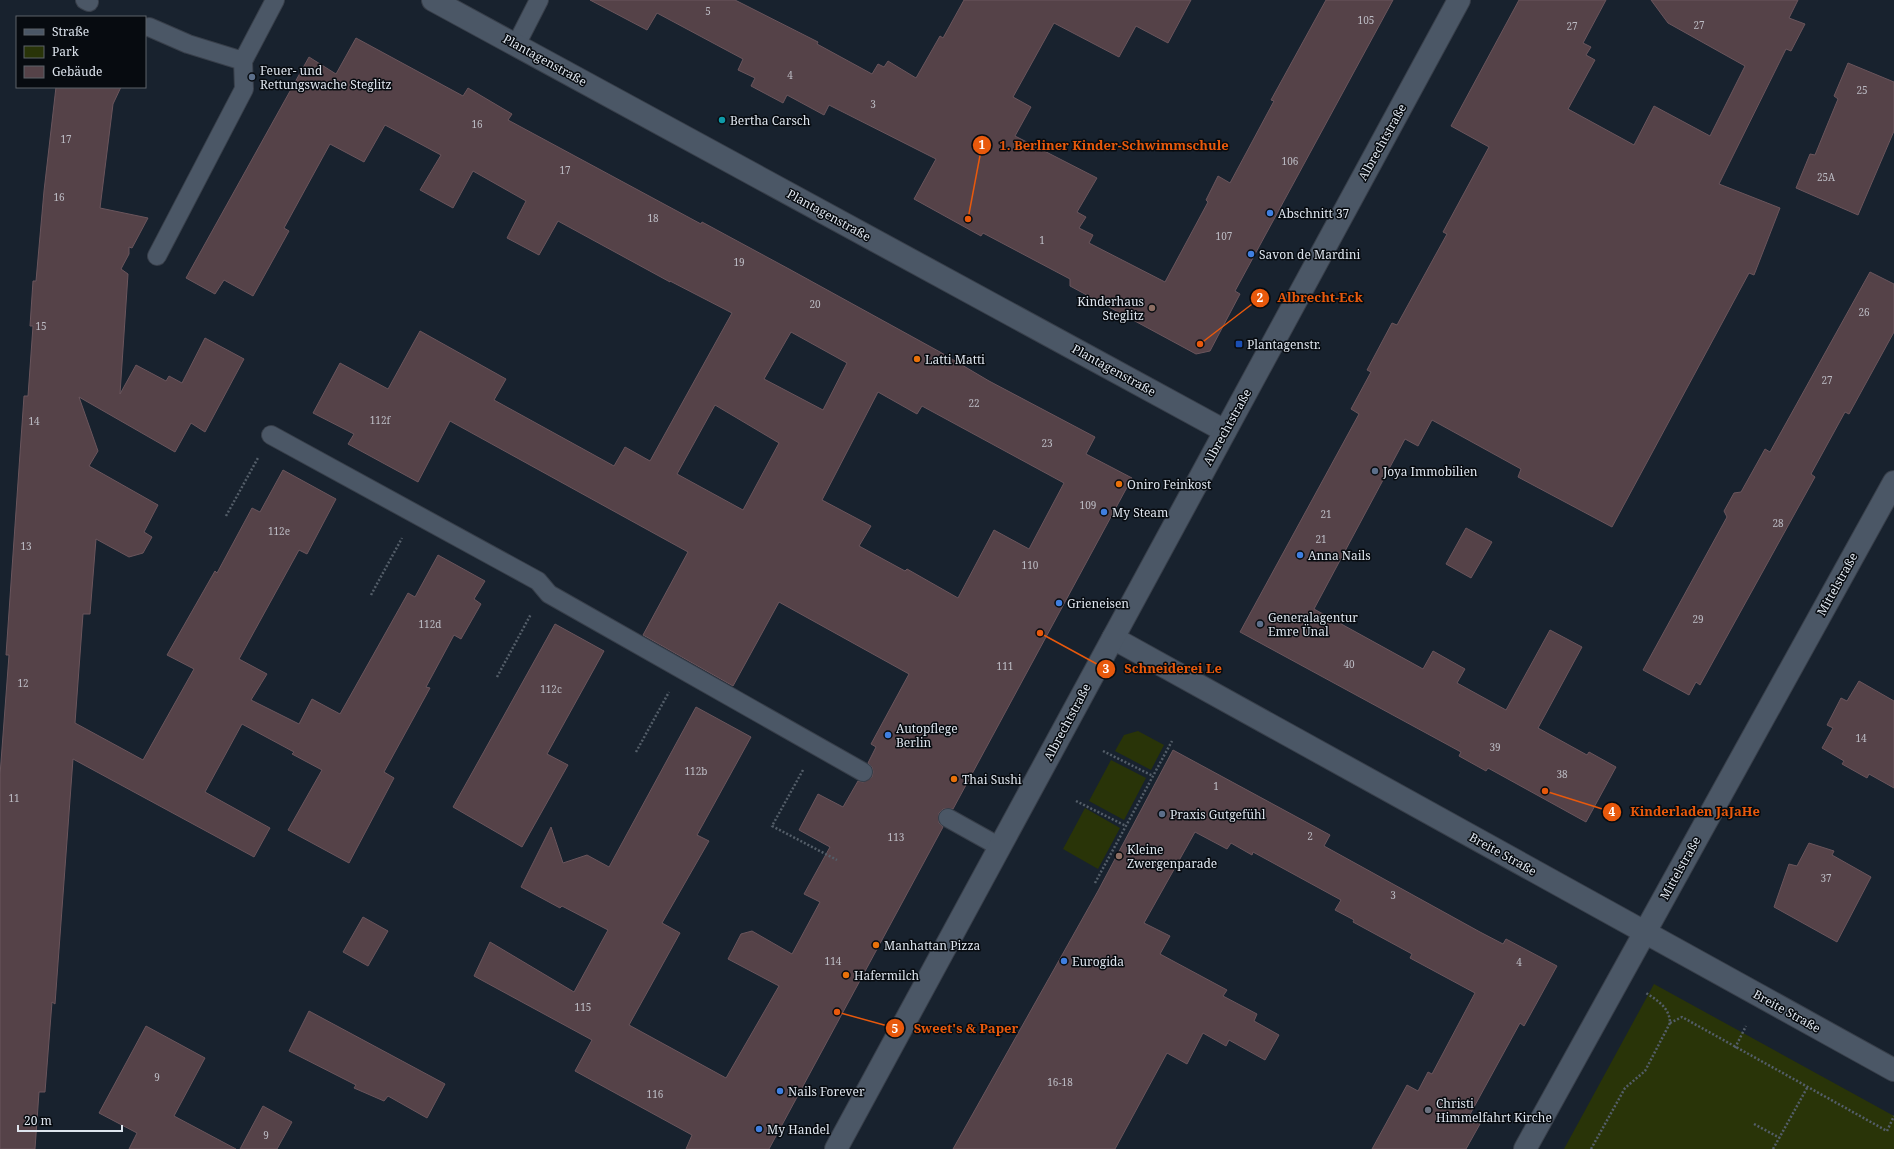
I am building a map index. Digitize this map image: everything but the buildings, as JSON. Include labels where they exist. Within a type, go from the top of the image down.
[{"type":"street","name":"Plantagenstraße","points":[[433,0],[1225,431]]},
{"type":"street","name":"Albrechtstraße","points":[[836,1149],[1460,0]]},
{"type":"street","name":"Mittelstraße","points":[[1524,1149],[1894,482]]},
{"type":"street","name":"Breite Straße","points":[[1113,638],[1894,1070]]},
{"type":"lane","points":[[157,256],[244,89],[243,61],[275,0]]},
{"type":"lane","points":[[516,44],[539,0]]},
{"type":"lane","points":[[149,26],[188,44],[243,61]]},
{"type":"lane","points":[[271,435],[538,580],[549,594],[863,772]]},
{"type":"lane","points":[[948,818],[1000,847]]},
{"type":"path","points":[[226,516],[271,435]]},
{"type":"path","points":[[371,595],[415,514]]},
{"type":"path","points":[[497,677],[544,589]]},
{"type":"path","points":[[636,752],[681,669]]},
{"type":"path","points":[[1095,883],[1172,741]]},
{"type":"path","points":[[817,745],[772,826],[837,860]]},
{"type":"path","points":[[1104,750],[1153,776]]},
{"type":"path","points":[[1076,801],[1126,826]]},
{"type":"path","points":[[1591,1149],[1625,1088],[1645,1071],[1670,1023],[1670,1016],[1667,1010],[1659,1002],[1644,992]]},
{"type":"path","points":[[1670,1023],[1682,1017],[1735,1048],[1887,1131],[1894,1116]]},
{"type":"path","points":[[1735,1048],[1746,1026]]},
{"type":"path","points":[[1773,1149],[1807,1088]]},
{"type":"path","points":[[1754,1124],[1780,1138]]},
{"type":"green space","points":[[1138,731],[1164,745],[1151,770],[1115,751],[1124,735]]},
{"type":"green space","points":[[1111,760],[1146,778],[1124,820],[1089,801]]},
{"type":"green space","points":[[1085,808],[1120,828],[1098,869],[1063,849]]},
{"type":"green space","points":[[1654,984],[1894,1116],[1894,1149],[1564,1149]]},
{"type":"place","name":"Feuer- und Rettungswache Steglitz","points":[[252,77]]},
{"type":"place","name":"Bertha Carsch","points":[[722,120]]},
{"type":"place","name":"Abschnitt 37","points":[[1270,213]]},
{"type":"place","name":"1. Berliner Kinder-Schwimmschule","points":[[968,219]]},
{"type":"place","name":"Savon de Mardini","points":[[1251,254]]},
{"type":"place","name":"Kinderhaus Steglitz","points":[[1152,308]]},
{"type":"place","name":"Albrecht-Eck","points":[[1200,344]]},
{"type":"place","name":"Plantagenstr.","points":[[1239,344]]},
{"type":"place","name":"Latti Matti","points":[[917,359]]},
{"type":"place","name":"Joya Immobilien","points":[[1375,471]]},
{"type":"place","name":"Oniro Feinkost","points":[[1119,484]]},
{"type":"place","name":"My Steam","points":[[1104,512]]},
{"type":"place","name":"Anna Nails","points":[[1300,555]]},
{"type":"place","name":"Grieneisen","points":[[1059,603]]},
{"type":"place","name":"Generalagentur Emre Ünal","points":[[1260,624]]},
{"type":"place","name":"Schneiderei Le","points":[[1040,633]]},
{"type":"place","name":"Autopflege Berlin","points":[[888,735]]},
{"type":"place","name":"Thai Sushi","points":[[954,779]]},
{"type":"place","name":"Kinderladen JaJaHe","points":[[1545,791]]},
{"type":"place","name":"Praxis Gutgefühl","points":[[1162,814]]},
{"type":"place","name":"Kleine Zwergenparade","points":[[1119,856]]},
{"type":"place","name":"Manhattan Pizza","points":[[876,945]]},
{"type":"place","name":"Eurogida","points":[[1064,961]]},
{"type":"place","name":"Hafermilch","points":[[846,975]]},
{"type":"place","name":"Sweet's & Paper","points":[[837,1012]]},
{"type":"place","name":"Nails Forever","points":[[780,1091]]},
{"type":"place","name":"Christi Himmelfahrt Kirche","points":[[1428,1110]]},
{"type":"place","name":"My Handel","points":[[759,1129]]}]
